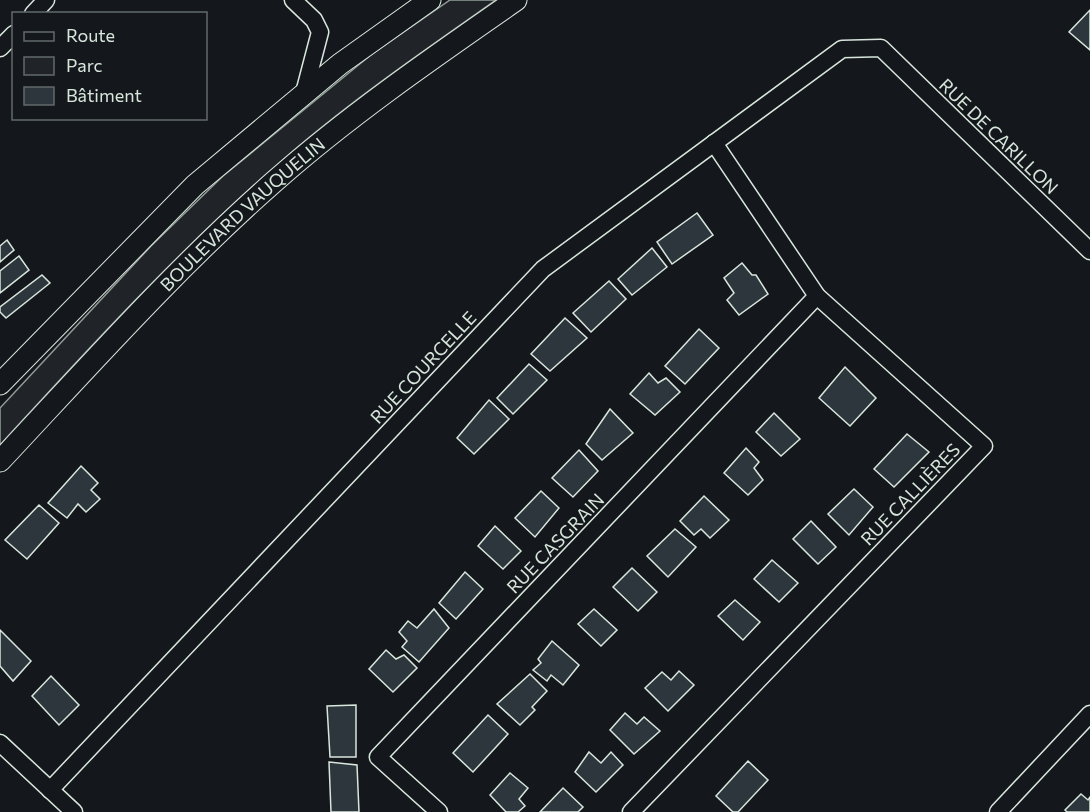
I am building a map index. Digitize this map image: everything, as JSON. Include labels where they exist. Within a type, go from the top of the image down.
[{"type":"street","points":[[35,12],[46,0]]},
{"type":"street","points":[[293,0],[314,20],[320,32],[304,93]]},
{"type":"street","points":[[0,384],[195,184],[304,93],[430,0]]},
{"type":"street","name":"BOULEVARD VAUQUELIN","points":[[0,461],[153,299],[254,200],[349,120],[516,0]]},
{"type":"street","points":[[0,48],[12,36]]},
{"type":"street","name":"RUE COURCELLE","points":[[50,790],[543,268],[842,50],[881,48]]},
{"type":"street","name":"RUE DE CARILLON","points":[[881,48],[1090,251]]},
{"type":"street","name":"RUE CALLIÈRES","points":[[631,812],[984,446],[817,296],[714,143]]},
{"type":"street","name":"RUE CASGRAIN","points":[[439,812],[378,757],[817,296]]},
{"type":"street","points":[[998,812],[1090,714]]},
{"type":"street","points":[[0,743],[74,812]]},
{"type":"green space","points":[[450,0],[496,0],[357,99],[241,197],[135,300],[0,445],[0,408],[151,246],[223,176],[372,54]]},
{"type":"building","points":[[1090,10],[1090,50],[1069,32]]},
{"type":"building","points":[[697,213],[713,235],[672,264],[657,242]]},
{"type":"building","points":[[7,240],[14,250],[0,262],[0,246]]},
{"type":"building","points":[[652,248],[667,267],[632,295],[618,279]]},
{"type":"building","points":[[19,256],[29,270],[0,293],[0,271]]},
{"type":"building","points":[[742,263],[752,275],[756,275],[768,294],[739,315],[727,300],[734,293],[724,278]]},
{"type":"building","points":[[42,275],[50,283],[6,318],[0,312],[0,307]]},
{"type":"building","points":[[609,281],[626,299],[591,332],[573,313]]},
{"type":"building","points":[[565,318],[587,338],[550,371],[531,354]]},
{"type":"building","points":[[699,329],[719,348],[685,384],[665,366]]},
{"type":"building","points":[[529,364],[547,380],[513,414],[497,398]]},
{"type":"building","points":[[845,367],[876,398],[850,426],[819,398]]},
{"type":"building","points":[[649,373],[658,383],[666,378],[680,392],[655,415],[630,394]]},
{"type":"building","points":[[489,400],[509,419],[474,454],[457,438]]},
{"type":"building","points":[[610,409],[633,433],[602,460],[586,444]]},
{"type":"building","points":[[774,413],[800,439],[781,456],[756,432]]},
{"type":"building","points":[[907,434],[929,452],[894,487],[874,469]]},
{"type":"building","points":[[746,448],[759,462],[754,468],[763,480],[748,495],[724,473]]},
{"type":"building","points":[[579,450],[598,471],[573,497],[552,478]]},
{"type":"building","points":[[81,466],[98,483],[91,490],[100,499],[86,512],[78,504],[67,518],[48,503]]},
{"type":"building","points":[[854,489],[873,507],[849,535],[828,514]]},
{"type":"building","points":[[541,491],[559,508],[535,537],[515,518]]},
{"type":"building","points":[[704,496],[729,520],[710,538],[701,529],[694,535],[680,521]]},
{"type":"building","points":[[39,505],[59,523],[27,559],[5,540]]},
{"type":"building","points":[[811,521],[836,547],[818,564],[793,539]]},
{"type":"building","points":[[495,526],[521,551],[503,569],[478,546]]},
{"type":"building","points":[[675,529],[696,547],[668,577],[647,556]]},
{"type":"building","points":[[772,560],[798,583],[779,602],[754,579]]},
{"type":"building","points":[[632,568],[657,592],[638,611],[613,587]]},
{"type":"building","points":[[465,572],[483,589],[456,619],[439,603]]},
{"type":"building","points":[[735,600],[760,622],[743,640],[718,616]]},
{"type":"building","points":[[434,609],[449,628],[419,662],[402,647],[407,641],[399,632],[408,621],[417,628]]},
{"type":"building","points":[[594,609],[617,630],[601,646],[578,624]]},
{"type":"building","points":[[0,630],[31,661],[13,681],[0,666]]},
{"type":"building","points":[[552,641],[579,665],[563,685],[551,675],[547,681],[533,670],[541,663],[538,659]]},
{"type":"building","points":[[386,650],[396,659],[404,655],[417,668],[393,692],[369,669]]},
{"type":"building","points":[[679,671],[694,685],[668,711],[645,688],[662,672],[671,680]]},
{"type":"building","points":[[530,674],[547,691],[532,707],[535,710],[520,725],[497,704]]},
{"type":"building","points":[[51,676],[79,705],[59,725],[32,696]]},
{"type":"building","points":[[356,705],[356,757],[330,757],[327,706]]},
{"type":"building","points":[[625,713],[637,724],[644,717],[660,731],[634,754],[610,730]]},
{"type":"building","points":[[488,715],[508,734],[473,772],[453,753]]},
{"type":"building","points":[[589,752],[601,763],[611,752],[623,765],[596,792],[575,772]]},
{"type":"building","points":[[748,761],[768,780],[738,812],[733,812],[716,796]]},
{"type":"building","points":[[329,762],[357,765],[359,812],[331,812]]},
{"type":"building","points":[[510,773],[528,788],[519,799],[525,806],[518,812],[506,812],[490,795]]},
{"type":"building","points":[[563,788],[583,807],[578,812],[540,812]]},
{"type":"building","points":[[1081,794],[1088,800],[1090,797],[1090,812],[1067,812],[1065,810]]}]
